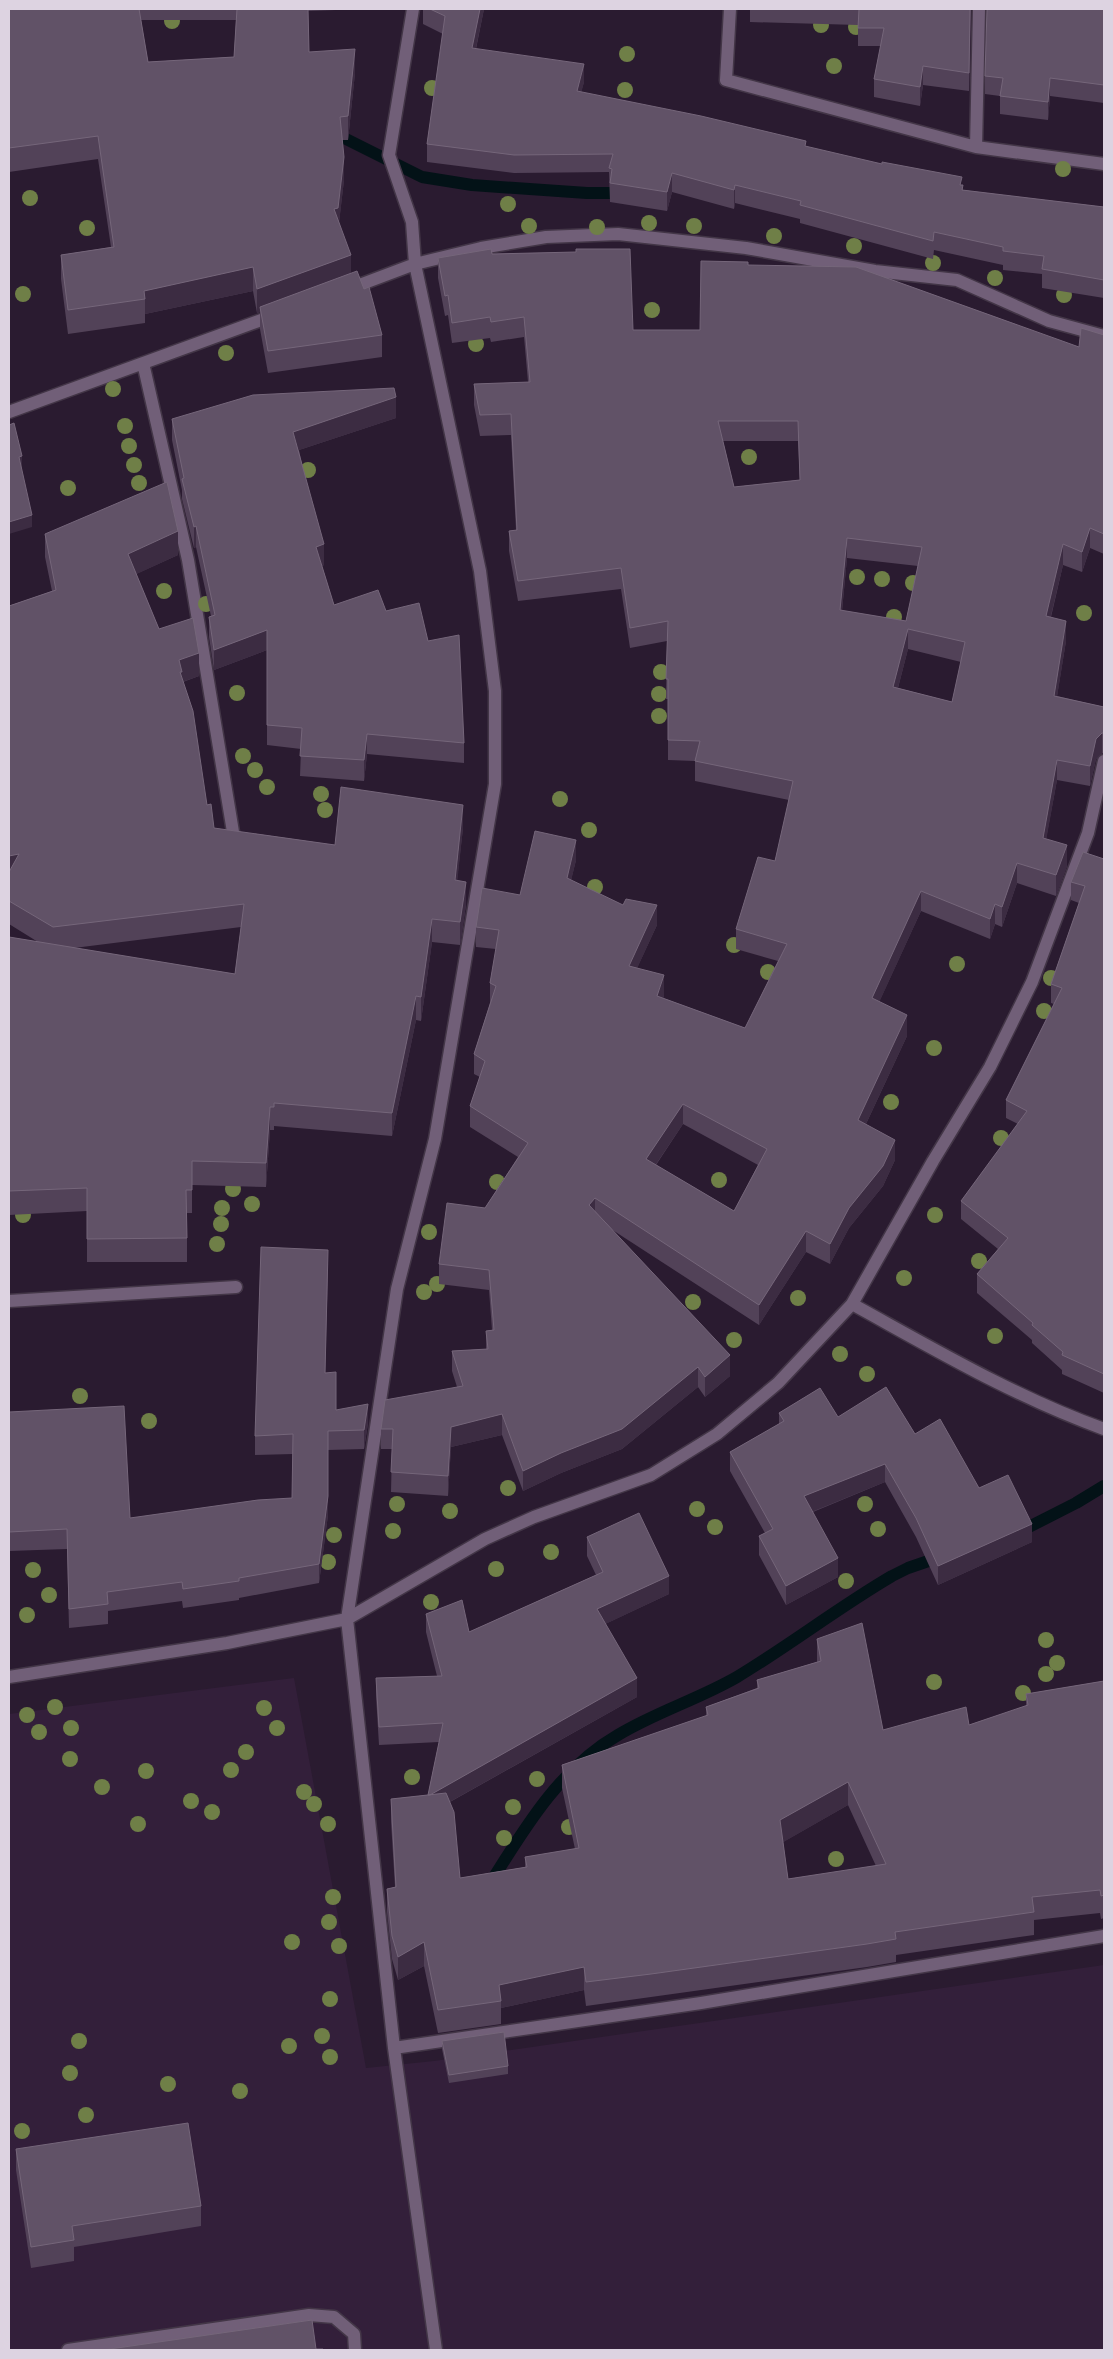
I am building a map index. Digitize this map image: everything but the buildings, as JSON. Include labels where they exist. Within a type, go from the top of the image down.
[{"type":"street","points":[[413,9],[389,155],[412,222],[415,264],[480,571],[496,691],[495,784],[435,1139],[397,1289],[347,1619],[394,2048],[436,2350]]},
{"type":"street","points":[[730,9],[726,80],[976,147],[1104,164]]},
{"type":"street","points":[[976,147],[979,9]]},
{"type":"street","points":[[334,294],[415,264],[481,248],[546,237],[618,234],[746,248],[875,271],[957,280],[1049,321],[1104,336]]},
{"type":"street","points":[[9,412],[288,310]]},
{"type":"street","points":[[143,363],[188,560],[236,844]]},
{"type":"street","points":[[9,1677],[227,1643],[347,1619],[485,1539],[534,1517],[651,1475],[717,1434],[778,1383],[852,1304],[933,1161],[990,1067],[1032,982],[1088,833],[1104,761]]},
{"type":"street","points":[[9,1301],[236,1287]]},
{"type":"street","points":[[852,1304],[997,1384],[1104,1429]]},
{"type":"street","points":[[394,2048],[701,2003],[1104,1936]]},
{"type":"street","points":[[68,2350],[309,2316],[334,2317],[354,2334],[355,2350]]},
{"type":"shaded area","points":[[294,1678],[366,2068],[434,2061],[1104,1965],[1104,2350],[9,2350],[9,1714]]},
{"type":"waterway","points":[[334,133],[422,177],[472,185],[587,193],[626,193]]},
{"type":"waterway","points":[[1017,1533],[1076,1503],[1104,1486]]},
{"type":"waterway","points":[[489,1885],[544,1802],[560,1783],[597,1749],[632,1727],[737,1677],[892,1576],[908,1568],[943,1556]]}]
